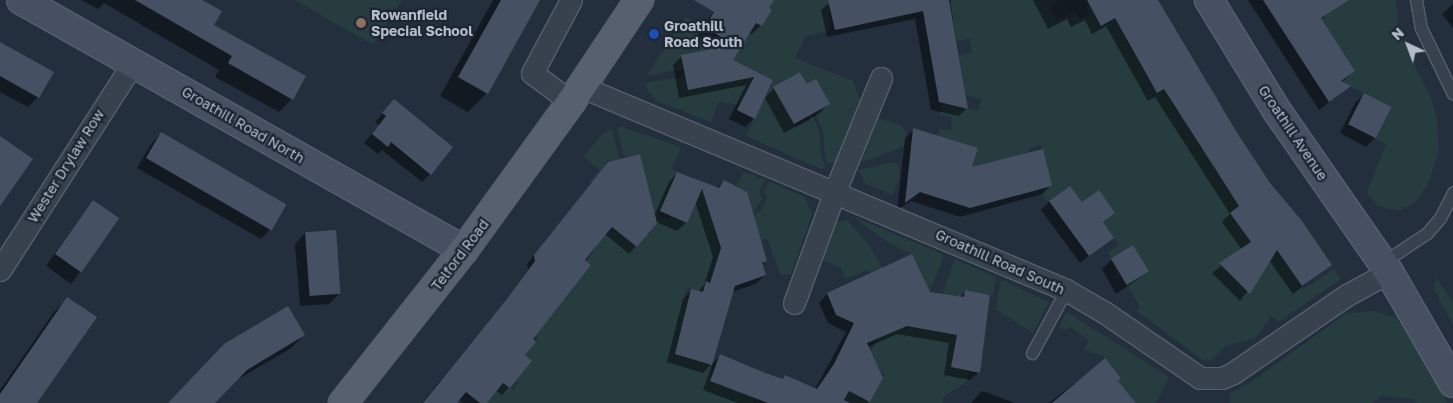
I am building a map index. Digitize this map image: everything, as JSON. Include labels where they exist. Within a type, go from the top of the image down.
[{"type":"main road","name":"Telford Road","points":[[343,403],[464,250],[577,94],[639,0]]},
{"type":"street","name":"Groathill Road North","points":[[21,0],[464,250]]},
{"type":"street","points":[[571,0],[532,74],[577,94]]},
{"type":"street","name":"Groathill Avenue","points":[[1209,0],[1276,111],[1386,268],[1453,383]]},
{"type":"street","name":"Wester Drylaw Row","points":[[0,270],[133,63]]},
{"type":"street","points":[[794,303],[835,191],[881,78]]},
{"type":"street","name":"Groathill Road South","points":[[577,94],[835,191],[1066,290],[1104,312],[1191,374],[1209,380],[1233,373],[1386,268]]},
{"type":"lane","points":[[1416,0],[1421,28],[1453,94]]},
{"type":"lane","points":[[1386,268],[1427,233],[1440,218],[1453,192]]},
{"type":"lane","points":[[1032,353],[1066,290]]},
{"type":"green space","name":"Rowanfield Special School","points":[[294,0],[402,0],[373,45]]},
{"type":"green space","points":[[774,0],[836,0],[829,2],[830,31],[806,36],[795,58],[853,81],[861,102],[837,163],[829,164],[825,159],[823,132],[814,110],[829,104],[807,84],[800,72],[785,80],[780,99],[796,128],[811,120],[807,114],[811,111],[820,133],[821,158],[826,166],[821,169],[746,136],[774,80],[752,69],[748,77],[752,79],[740,105],[719,102],[711,122],[657,101],[648,91],[646,83],[685,76],[688,90],[684,69],[646,76],[685,17],[732,47],[740,34],[747,38],[756,23],[762,26],[772,11],[769,8]]},
{"type":"green space","points":[[952,0],[1056,0],[1058,2],[1050,7],[1057,21],[1076,11],[1080,19],[1090,14],[1086,6],[1090,4],[1101,26],[1126,12],[1139,35],[1127,41],[1133,53],[1145,47],[1167,43],[1138,61],[1157,93],[1164,89],[1178,112],[1214,91],[1218,99],[1187,125],[1203,151],[1214,144],[1240,145],[1211,163],[1228,190],[1243,203],[1230,213],[1240,226],[1290,217],[1219,264],[1250,293],[1270,262],[1272,242],[1304,289],[1334,269],[1341,279],[1278,322],[1269,314],[1269,320],[1255,338],[1224,347],[1212,360],[1204,361],[1137,311],[1140,307],[1127,285],[1149,272],[1133,245],[1111,258],[1108,253],[1119,245],[1114,238],[1109,241],[1098,225],[1099,190],[1082,202],[1070,186],[1047,202],[1043,196],[1046,164],[1041,145],[1028,149],[1031,161],[969,178],[978,148],[968,145],[958,178],[935,190],[939,129],[951,130],[952,117],[940,115],[941,103],[978,111],[982,99],[957,94],[965,88],[959,55],[972,53],[970,39],[956,41],[935,25]]},
{"type":"green space","points":[[1349,0],[1396,0],[1399,33],[1431,99],[1437,119],[1439,150],[1429,181],[1416,202],[1399,211],[1378,206],[1367,193],[1386,144],[1376,139],[1392,107],[1351,86],[1342,93],[1336,85],[1355,71],[1321,18]]},
{"type":"green space","points":[[878,118],[902,126],[906,132],[905,146],[861,163]]},
{"type":"green space","points":[[623,127],[681,147],[671,169],[677,172],[658,215],[668,220],[670,216],[687,223],[705,182],[719,188],[711,201],[726,219],[713,224],[724,259],[753,280],[744,283],[707,281],[701,303],[694,301],[697,290],[687,288],[684,297],[689,299],[683,320],[695,349],[715,355],[710,381],[756,398],[753,403],[487,403],[503,383],[513,390],[519,382],[509,375],[515,367],[523,373],[532,361],[525,355],[539,338],[515,319],[591,265],[567,245],[595,236],[602,240],[612,227],[637,247],[644,239],[607,196],[590,182],[600,170],[583,156],[604,133],[612,129],[619,159],[605,162],[616,205],[649,192],[640,154],[624,157],[617,128]]},
{"type":"green space","points":[[894,162],[899,167],[900,177],[893,195],[866,184],[858,170]]},
{"type":"green space","points":[[744,172],[765,180],[760,189],[762,200],[752,213],[747,192],[736,186]]},
{"type":"green space","points":[[769,182],[805,197],[808,207],[813,211],[791,274],[781,275],[767,238],[760,240],[753,217],[763,208],[767,197],[764,191]]},
{"type":"green space","points":[[852,216],[944,255],[920,317],[957,335],[951,367],[969,371],[967,382],[943,397],[943,403],[842,403],[849,391],[870,402],[885,374],[865,362],[879,336],[892,295],[924,279],[912,254],[890,244]]},
{"type":"green space","points":[[847,220],[868,244],[883,269],[872,275],[868,270],[846,279],[841,268],[822,260],[837,222]]},
{"type":"green space","points":[[954,259],[996,277],[993,295],[965,290],[963,302],[959,296],[947,294],[942,298]]},
{"type":"green space","points":[[1436,278],[1453,301],[1453,325],[1434,290]]},
{"type":"green space","points":[[1001,279],[1049,302],[1033,333],[996,310]]},
{"type":"green space","points":[[1375,311],[1397,318],[1448,403],[1417,403],[1413,399],[1381,396],[1372,403],[1230,403],[1230,393],[1250,383],[1347,313]]},
{"type":"green space","points":[[1067,312],[1169,377],[1156,403],[1125,403],[1131,397],[1118,381],[1121,377],[1103,356],[1084,349],[1089,340],[1070,327],[1065,330],[1058,327]]},
{"type":"building","points":[[135,0],[202,0],[222,11],[214,25],[306,76],[293,100],[228,63],[232,56]]},
{"type":"building","points":[[501,0],[540,0],[488,94],[458,77]]},
{"type":"building","points":[[694,0],[774,0],[769,8],[772,10],[762,26],[756,23],[733,60],[773,80],[755,119],[737,110],[754,77],[688,90],[681,55],[734,45],[705,27],[714,12]]},
{"type":"building","points":[[828,0],[949,0],[968,109],[939,102],[923,11],[835,30]]},
{"type":"building","points":[[1087,0],[1158,0],[1236,131],[1270,183],[1302,221],[1332,265],[1302,286],[1277,250],[1250,294],[1219,263],[1251,242],[1230,213],[1239,206],[1164,89],[1157,93],[1115,18],[1101,26]]},
{"type":"building","points":[[1263,0],[1349,0],[1321,18],[1355,71],[1341,81],[1351,86],[1329,102]]},
{"type":"building","points":[[0,42],[54,72],[39,98],[0,76]]},
{"type":"building","points":[[800,72],[807,84],[816,79],[830,104],[794,124],[773,87]]},
{"type":"building","points":[[1364,93],[1392,107],[1376,138],[1348,124]]},
{"type":"building","points":[[394,99],[453,147],[431,175],[391,142],[388,147],[372,134],[386,116],[382,113]]},
{"type":"building","points":[[913,128],[978,148],[972,167],[1043,149],[1052,186],[970,208],[920,192],[905,203]]},
{"type":"building","points":[[161,132],[287,204],[272,230],[146,158]]},
{"type":"building","points":[[0,136],[33,159],[0,206]]},
{"type":"building","points":[[640,154],[657,223],[637,247],[612,227],[585,260],[591,265],[533,339],[536,342],[525,355],[532,361],[510,388],[503,383],[487,403],[480,403],[466,392],[457,403],[423,403],[506,300],[535,261],[534,255],[608,162]]},
{"type":"building","points":[[677,172],[719,188],[724,180],[747,192],[767,261],[762,263],[766,275],[735,286],[712,365],[675,354],[691,289],[703,292],[706,281],[710,283],[721,248],[702,189],[687,223],[660,211]]},
{"type":"building","points":[[1070,186],[1082,202],[1099,190],[1115,213],[1103,222],[1114,238],[1089,256],[1049,201]]},
{"type":"building","points":[[93,200],[119,218],[81,272],[55,254]]},
{"type":"building","points":[[336,230],[340,294],[310,296],[305,232]]},
{"type":"building","points":[[1133,245],[1149,272],[1127,285],[1111,258]]},
{"type":"building","points":[[912,254],[930,292],[964,297],[965,290],[990,295],[980,373],[951,367],[957,335],[907,326],[867,343],[883,378],[870,402],[849,391],[844,400],[850,403],[768,403],[710,381],[720,354],[765,373],[783,379],[785,375],[817,389],[834,364],[854,323],[836,315],[827,293]]},
{"type":"building","points":[[67,297],[97,317],[37,403],[0,403],[0,394]]},
{"type":"building","points":[[288,306],[305,335],[247,370],[215,403],[168,403],[224,344]]},
{"type":"building","points":[[1105,358],[1121,378],[1118,381],[1136,403],[1052,403]]},
{"type":"place","name":"Rowanfield Special School","points":[[361,23]]},
{"type":"place","name":"Groathill Road South","points":[[654,34]]}]
